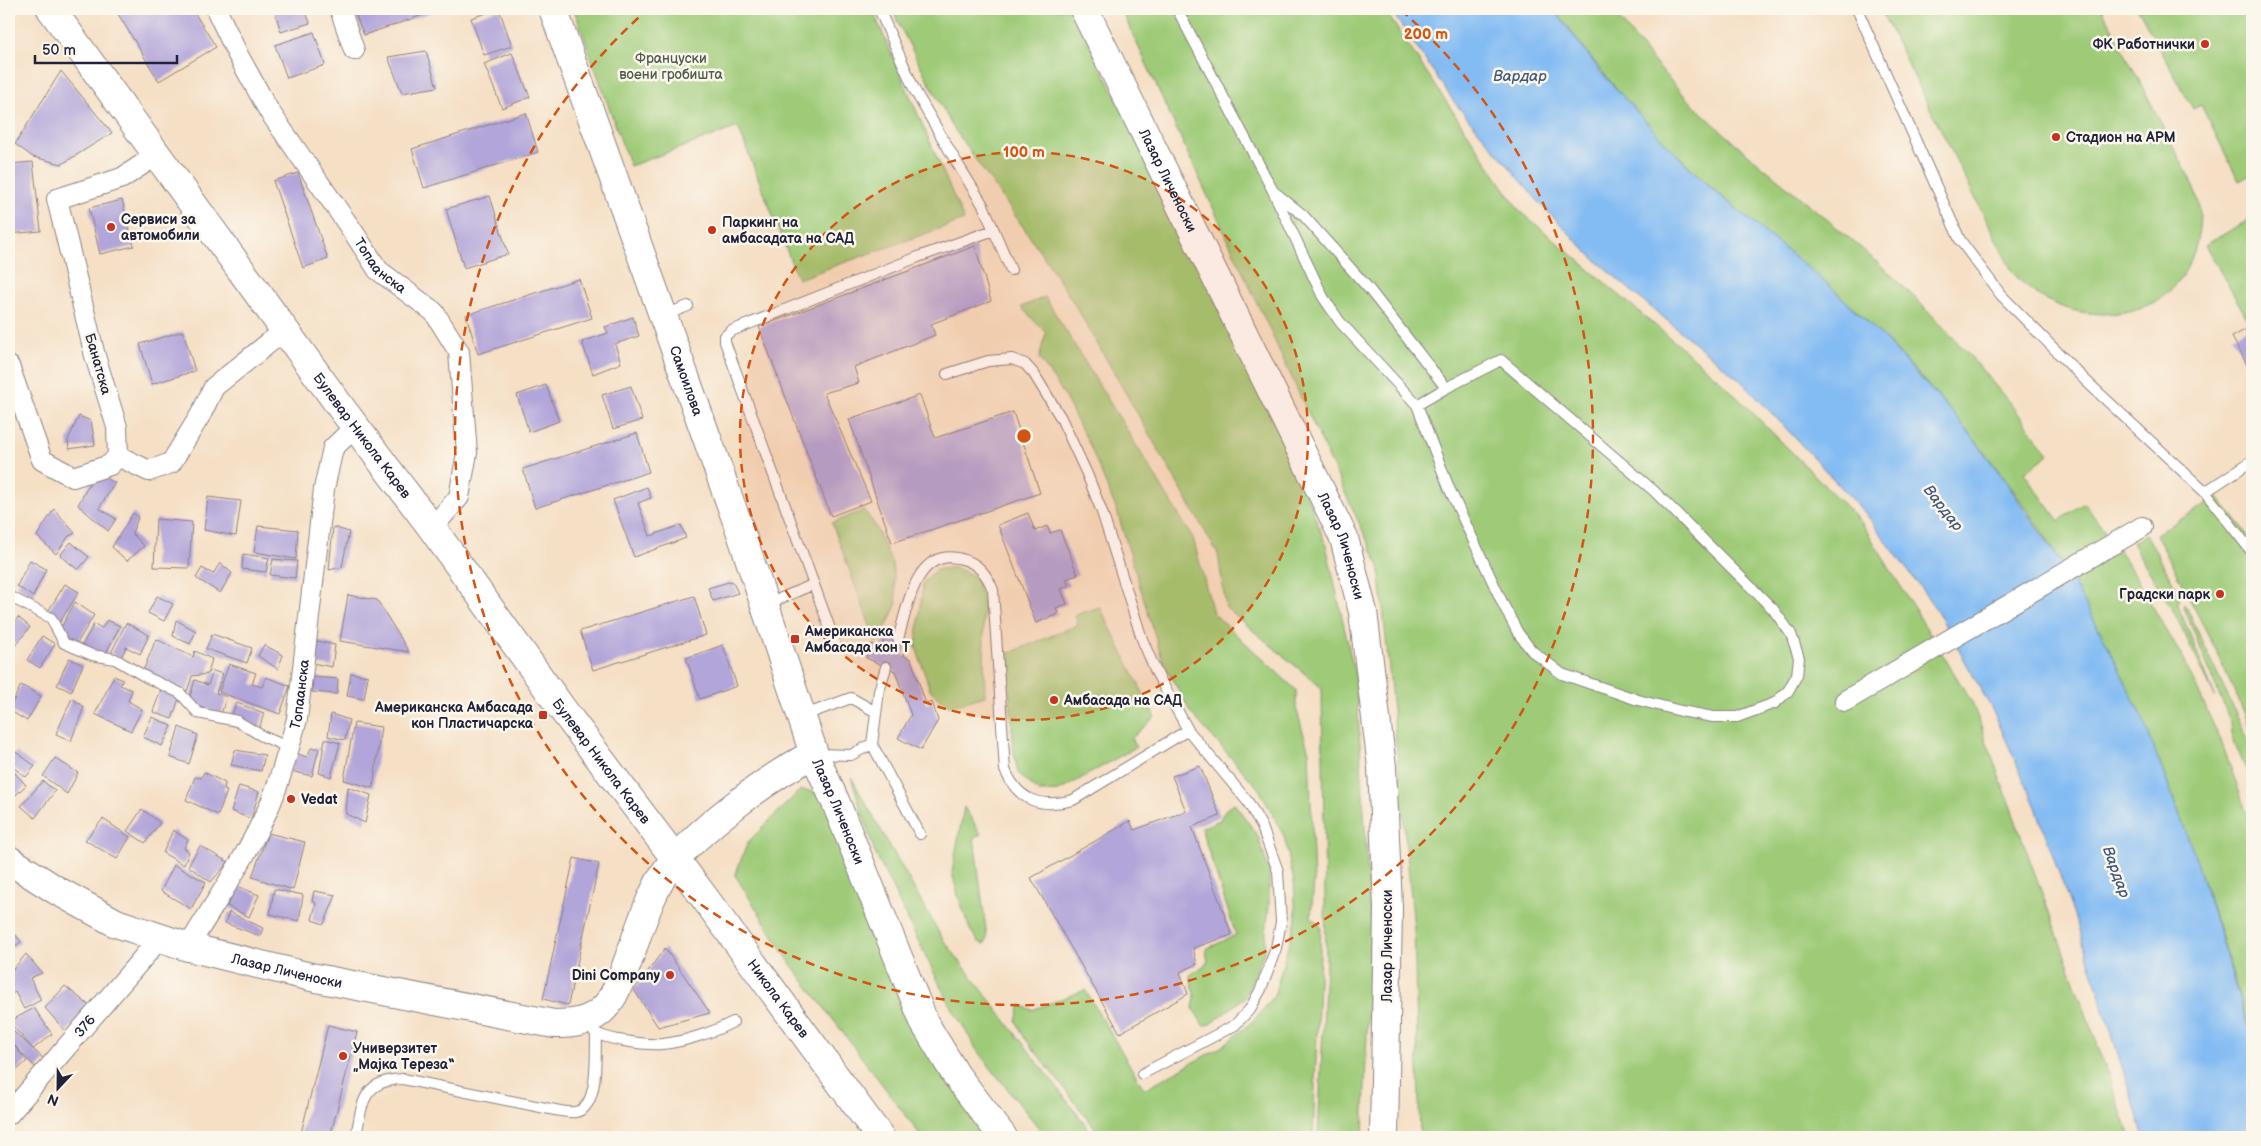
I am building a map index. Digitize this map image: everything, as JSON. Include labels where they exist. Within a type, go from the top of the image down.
[{"type":"street","name":"Булевар Никола Карев","points":[[51,9],[432,528],[563,710],[675,859]]},
{"type":"street","name":"Топаанска","points":[[216,9],[238,55],[270,111],[378,270],[434,312],[459,352],[467,453],[459,496],[432,528]]},
{"type":"street","points":[[340,9],[354,50]]},
{"type":"street","name":"Самоилова","points":[[553,9],[676,311],[765,605],[814,754]]},
{"type":"street","name":"Лазар Личеноски","points":[[1084,9],[1344,538],[1363,612],[1382,766],[1388,908],[1384,1137]]},
{"type":"street","name":"Банатска","points":[[118,456],[117,427],[95,356],[58,199],[122,178],[158,154]]},
{"type":"street","points":[[9,366],[42,460],[73,476],[110,465],[118,456],[149,470],[171,463],[202,414],[214,387],[286,330]]},
{"type":"street","name":"Топаанска","points":[[188,947],[246,852],[265,814],[290,748],[297,719],[324,489],[333,448],[356,427]]},
{"type":"street","points":[[1845,701],[1884,680],[2142,527]]},
{"type":"street","name":"Лазар Личеноски","points":[[9,860],[56,890],[116,923],[188,947],[311,977],[554,1024],[590,1028],[612,997],[664,874],[675,859],[735,807],[793,764],[814,754],[836,803],[925,1024],[956,1075],[1003,1137]]},
{"type":"street","name":"Никола Карев","points":[[675,859],[880,1137]]},
{"type":"street","name":"376","points":[[9,1114],[160,938]]},
{"type":"lane","points":[[879,9],[916,91],[954,158],[984,205],[1011,270]]},
{"type":"lane","points":[[1177,9],[1273,191],[1324,297],[1340,322],[1417,405],[1449,488],[1503,604],[1518,633],[1532,651],[1562,674],[1638,700],[1713,717],[1737,717],[1756,711],[1775,703],[1788,691],[1797,674],[1799,658],[1791,634],[1773,609],[1654,491],[1501,360],[1417,405]]},
{"type":"lane","points":[[1857,9],[1960,240],[2001,295],[2086,381],[2205,492],[2252,552]]},
{"type":"lane","points":[[1273,191],[1304,215],[1369,289],[1446,388]]},
{"type":"lane","points":[[836,645],[812,585],[725,342],[725,336],[731,331],[901,264],[994,230]]},
{"type":"lane","points":[[947,374],[988,361],[1012,359],[1025,364],[1039,381],[1078,453],[1102,512],[1142,639],[1171,703],[1188,730],[1248,802],[1262,827],[1278,871],[1281,922],[1270,968],[1250,1009],[1235,1025],[1142,1074]]},
{"type":"lane","points":[[2205,492],[2252,461]]},
{"type":"lane","points":[[898,639],[916,584],[926,566],[936,559],[948,557],[970,561],[980,567],[989,579],[993,590],[1005,770],[1016,790],[1038,803],[1059,804],[1073,800],[1188,730]]},
{"type":"lane","points":[[765,605],[812,585]]},
{"type":"lane","points":[[9,596],[51,618],[64,644],[92,655],[115,659],[146,678],[180,693],[198,713],[237,721],[262,736],[290,748]]},
{"type":"lane","points":[[886,667],[879,691],[872,744],[920,834]]},
{"type":"lane","points":[[802,716],[851,698],[876,712]]},
{"type":"lane","points":[[814,754],[851,755],[872,744]]},
{"type":"lane","name":"Лазар Личеноски","points":[[590,1028],[619,1040],[662,1044],[715,1031],[733,1022]]},
{"type":"lane","points":[[356,1137],[365,1094],[376,1085],[388,1079],[403,1079],[555,1110],[576,1112],[586,1106],[592,1095],[590,1028]]},
{"type":"green space","name":"Француски воени гробишта","points":[[574,9],[872,9],[964,220],[798,279],[738,127],[630,166]]},
{"type":"green space","points":[[893,9],[1072,9],[1271,404],[1326,545],[1356,680],[1371,928],[1363,1137],[1318,1137],[1326,963],[1322,688],[1226,608],[1218,554],[1078,310],[1042,254],[952,126],[898,23]]},
{"type":"green space","points":[[1121,9],[1384,9],[1519,210],[1722,382],[1861,522],[1973,704],[2131,1137],[1420,1137],[1414,928],[1379,566]]},
{"type":"green space","points":[[1554,9],[1611,9],[1660,69],[1700,111],[1757,162],[1868,254],[1912,295],[1974,360],[2049,454],[2024,473],[2059,521],[2084,503],[2125,559],[2185,662],[2223,746],[2252,828],[2252,1040],[2215,919],[2174,800],[2151,742],[2126,684],[2098,627],[2048,540],[1982,449],[1909,364],[1842,297],[1710,186],[1667,145],[1628,102]]},
{"type":"green space","name":"Стадион на АРМ","points":[[1880,9],[2102,9],[2190,179],[2199,204],[2200,219],[2195,249],[2189,264],[2171,289],[2160,299],[2146,306],[2110,314],[2073,310],[2055,304],[2039,296],[2024,285],[2012,271]]},
{"type":"green space","name":"ФК Работнички","points":[[2138,9],[2252,9],[2252,174],[2239,181],[2201,105],[2193,109]]},
{"type":"green space","points":[[2252,218],[2252,315],[2247,318],[2205,245]]},
{"type":"green space","points":[[1045,297],[1193,538],[1213,613],[1296,690],[1296,708],[1309,752],[1314,881],[1311,917],[1321,926],[1313,1137],[1102,1137],[1024,1037],[1016,1020],[1021,1005],[1032,1010],[1085,990],[1144,1089],[1223,1046],[1256,1018],[1274,996],[1296,919],[1294,882],[1284,836],[1259,789],[1191,713],[1163,662],[1117,511],[1090,446],[1061,390],[1039,358],[1046,333],[1021,307]]},
{"type":"green space","name":"Градски парк","points":[[2218,497],[2252,541],[2252,730],[2215,648],[2156,534]]},
{"type":"green space","points":[[864,510],[875,525],[892,563],[897,603],[881,639],[876,642],[832,523]]},
{"type":"green space","points":[[2146,534],[2180,595],[2178,605],[2215,697],[2176,616],[2132,543]]},
{"type":"green space","points":[[955,567],[976,577],[983,602],[985,696],[949,707],[930,690],[916,647],[923,583],[935,570]]},
{"type":"green space","points":[[2185,604],[2252,748],[2252,784],[2231,734],[2230,721],[2184,608]]},
{"type":"green space","points":[[1100,607],[1155,717],[1132,738],[1136,747],[1059,791],[1039,792],[1018,773],[1014,753],[1007,654],[1078,625],[1075,615]]},
{"type":"green space","points":[[851,777],[942,938],[1095,1137],[1046,1137],[978,1052],[947,999],[875,853]]},
{"type":"green space","points":[[800,790],[823,793],[994,1137],[922,1137],[791,964],[735,875],[748,842]]},
{"type":"green space","points":[[1234,803],[1258,836],[1269,872],[1269,904],[1264,952],[1245,997],[1211,1024],[1203,1025],[1193,1008],[1195,997],[1190,975],[1208,963],[1206,949],[1236,935],[1201,828],[1220,820],[1225,810]]},
{"type":"green space","points":[[964,807],[981,834],[974,838],[987,938],[985,944],[979,942],[970,930],[952,872]]},
{"type":"water","name":"Вардар","points":[[1390,9],[1554,9],[1600,71],[1671,149],[1710,187],[1831,287],[1881,335],[1959,420],[2002,476],[2067,571],[2107,644],[2143,719],[2195,856],[2252,1040],[2252,1137],[2144,1137],[2081,936],[2036,807],[1994,713],[1936,609],[1867,515],[1740,380],[1588,253],[1539,202],[1455,103]]},
{"type":"building","points":[[115,9],[192,9],[216,47],[159,81]]},
{"type":"building","points":[[274,9],[305,9],[310,23],[281,32]]},
{"type":"building","points":[[353,9],[441,9],[364,35]]},
{"type":"building","points":[[499,9],[512,46],[484,55],[471,18]]},
{"type":"building","points":[[314,32],[325,65],[287,78],[275,45]]},
{"type":"building","points":[[426,51],[437,87],[402,93],[388,57]]},
{"type":"building","points":[[512,53],[530,97],[502,108],[484,64]]},
{"type":"building","points":[[61,71],[112,133],[62,164],[33,157],[15,144]]},
{"type":"building","points":[[526,113],[538,152],[424,188],[412,149]]},
{"type":"building","points":[[33,162],[41,231],[9,234],[9,164]]},
{"type":"building","points":[[298,173],[328,259],[303,268],[273,181]]},
{"type":"building","points":[[490,196],[508,254],[464,268],[446,209]]},
{"type":"building","name":"Сервиси за автомобили","points":[[122,200],[134,246],[100,254],[89,208]]},
{"type":"building","points":[[975,246],[991,301],[931,324],[935,335],[854,367],[859,383],[824,393],[871,501],[831,516],[759,327]]},
{"type":"building","points":[[579,279],[592,318],[478,354],[466,315]]},
{"type":"building","points":[[633,317],[639,336],[615,344],[621,363],[593,374],[582,342],[608,333],[605,327]]},
{"type":"building","points":[[2252,326],[2252,371],[2251,372],[2232,337]]},
{"type":"building","points":[[183,331],[195,371],[152,384],[140,344]]},
{"type":"building","points":[[546,385],[559,421],[529,432],[517,395]]},
{"type":"building","points":[[631,386],[642,420],[613,429],[602,395]]},
{"type":"building","points":[[920,395],[935,438],[1013,412],[1040,493],[892,543],[849,419]]},
{"type":"building","points":[[79,416],[91,421],[95,445],[69,449],[68,440]]},
{"type":"building","points":[[637,433],[649,472],[535,508],[523,469]]},
{"type":"building","points":[[95,473],[115,483],[99,508],[116,519],[108,531],[78,505]]},
{"type":"building","points":[[647,487],[651,498],[638,503],[650,536],[681,525],[686,538],[634,557],[613,500]]},
{"type":"building","points":[[208,497],[241,501],[236,536],[204,530]]},
{"type":"building","points":[[54,509],[75,533],[69,536],[56,554],[37,536]]},
{"type":"building","points":[[133,513],[138,518],[132,533],[144,546],[127,561],[112,547]]},
{"type":"building","points":[[1028,513],[1035,531],[1047,526],[1050,533],[1060,530],[1078,575],[1066,579],[1069,586],[1061,589],[1067,604],[1056,608],[1058,614],[1036,623],[998,525]]},
{"type":"building","points":[[156,519],[192,522],[189,568],[154,567]]},
{"type":"building","points":[[258,526],[298,530],[296,559],[254,552]]},
{"type":"building","points":[[333,527],[349,532],[342,567],[329,570]]},
{"type":"building","points":[[71,542],[89,557],[78,570],[60,555]]},
{"type":"building","points":[[243,554],[269,558],[266,572],[242,569]]},
{"type":"building","points":[[273,559],[297,561],[295,578],[270,575]]},
{"type":"building","points":[[30,560],[46,569],[33,597],[17,586]]},
{"type":"building","points":[[220,563],[232,573],[220,593],[196,578],[202,568],[213,574]]},
{"type":"building","points":[[732,581],[738,593],[713,601],[708,588]]},
{"type":"building","points":[[65,584],[79,592],[60,622],[47,613]]},
{"type":"building","points":[[348,595],[377,600],[409,652],[340,641]]},
{"type":"building","points":[[157,596],[173,604],[164,621],[148,613]]},
{"type":"building","points":[[694,596],[706,635],[593,670],[580,631]]},
{"type":"building","points":[[75,602],[94,615],[76,645],[59,631]]},
{"type":"building","points":[[18,617],[30,627],[16,645],[9,640],[9,630]]},
{"type":"building","points":[[107,620],[120,626],[104,657],[82,645],[94,624],[102,628]]},
{"type":"building","points":[[176,620],[196,631],[190,644],[173,636]]},
{"type":"building","points":[[126,623],[149,635],[140,654],[126,647],[121,658],[111,653]]},
{"type":"building","points":[[212,634],[252,648],[247,663],[206,649]]},
{"type":"building","points":[[887,634],[908,644],[903,655],[911,659],[926,704],[932,702],[938,720],[921,750],[898,738],[911,715],[895,671],[866,658],[872,644],[881,648]]},
{"type":"building","points":[[42,636],[55,644],[40,668],[27,660]]},
{"type":"building","points":[[156,639],[193,657],[195,651],[212,659],[208,674],[192,676],[187,691],[143,671]]},
{"type":"building","points":[[317,641],[335,645],[332,667],[312,663]]},
{"type":"building","points":[[264,645],[283,655],[278,669],[258,656]]},
{"type":"building","points":[[723,645],[737,686],[700,699],[686,658]]},
{"type":"building","points":[[69,658],[83,665],[71,692],[57,685]]},
{"type":"building","points":[[229,664],[256,673],[252,684],[262,687],[266,677],[290,686],[280,714],[219,692]]},
{"type":"building","points":[[213,671],[223,674],[216,693],[227,697],[221,714],[188,703],[195,680],[208,685]]},
{"type":"building","points":[[351,673],[368,676],[364,699],[347,696]]},
{"type":"building","points":[[114,676],[123,680],[120,685],[132,690],[128,701],[142,709],[131,731],[95,714]]},
{"type":"building","points":[[313,677],[338,679],[337,694],[312,692]]},
{"type":"building","points":[[21,685],[41,696],[27,721],[9,710]]},
{"type":"building","points":[[161,689],[180,696],[172,719],[153,712]]},
{"type":"building","points":[[72,698],[84,707],[71,741],[56,734]]},
{"type":"building","points":[[237,703],[264,713],[259,729],[231,715]]},
{"type":"building","points":[[331,714],[349,720],[345,740],[328,736]]},
{"type":"building","points":[[152,717],[172,726],[162,746],[143,737]]},
{"type":"building","points":[[354,723],[381,727],[373,788],[344,780]]},
{"type":"building","points":[[179,727],[198,735],[189,764],[170,757]]},
{"type":"building","points":[[325,739],[340,743],[331,777],[319,773]]},
{"type":"building","points":[[311,748],[319,748],[312,776],[290,771],[295,753],[307,757]]},
{"type":"building","points":[[235,750],[265,755],[261,771],[231,765]]},
{"type":"building","points":[[16,752],[35,766],[26,777],[9,764]]},
{"type":"building","points":[[55,758],[78,773],[67,794],[43,776]]},
{"type":"building","points":[[1200,766],[1220,816],[1192,827],[1232,935],[1193,948],[1197,964],[1180,972],[1188,994],[1120,1033],[1031,878],[1130,821],[1134,830],[1186,811],[1172,776]]},
{"type":"building","points":[[9,767],[26,785],[16,795],[9,787]]},
{"type":"building","points":[[204,772],[225,783],[224,790],[227,791],[218,815],[186,800],[195,777],[201,778]]},
{"type":"building","points":[[43,781],[55,791],[35,818],[21,806]]},
{"type":"building","points":[[239,786],[259,792],[251,819],[231,811]]},
{"type":"building","points":[[348,787],[371,795],[365,823],[346,814]]},
{"type":"building","points":[[142,809],[160,823],[145,843],[127,831]]},
{"type":"building","points":[[103,819],[130,837],[117,859],[85,840]]},
{"type":"building","points":[[173,830],[188,840],[184,848],[189,852],[184,865],[163,853]]},
{"type":"building","points":[[268,833],[305,842],[293,890],[252,877]]},
{"type":"building","points":[[200,846],[228,862],[211,882],[188,866]]},
{"type":"building","points":[[574,858],[599,864],[568,1005],[543,999]]},
{"type":"building","points":[[174,865],[206,882],[191,909],[161,891]]},
{"type":"building","points":[[237,886],[259,895],[249,917],[227,906]]},
{"type":"building","points":[[274,889],[303,895],[299,921],[270,914]]},
{"type":"building","points":[[314,891],[336,895],[324,924],[312,920],[316,903],[312,901]]},
{"type":"building","points":[[229,912],[263,928],[260,936],[225,923]]},
{"type":"building","points":[[9,926],[21,942],[9,950]]},
{"type":"building","points":[[665,948],[710,1013],[658,1027],[634,990]]},
{"type":"building","points":[[26,954],[42,973],[30,978],[41,1000],[24,1009],[15,992],[9,996],[9,974]]},
{"type":"building","points":[[65,986],[91,1007],[66,1032],[45,1008]]},
{"type":"building","points":[[34,1008],[52,1034],[33,1049],[9,1022]]},
{"type":"building","points":[[328,1025],[357,1032],[330,1137],[300,1137]]},
{"type":"building","points":[[13,1031],[45,1060],[37,1069],[12,1043],[27,1061],[14,1073],[9,1065],[9,1033]]},
{"type":"place","name":"ФК Работнички","points":[[2205,44]]},
{"type":"place","name":"Стадион на АРМ","points":[[2056,137]]},
{"type":"place","name":"Сервиси за автомобили","points":[[111,227]]},
{"type":"place","name":"Паркинг на амбасадата на САД","points":[[712,230]]},
{"type":"place","name":"Градски парк","points":[[2220,594]]},
{"type":"place","name":"Американска Амбасада кон Т","points":[[795,639]]},
{"type":"place","name":"Амбасада на САД","points":[[1054,700]]},
{"type":"place","name":"Американска Амбасада кон Пластичарска","points":[[543,715]]},
{"type":"place","name":"Vedat","points":[[291,799]]},
{"type":"place","name":"Dini Company","points":[[670,975]]},
{"type":"place","name":"Универзитет „Мајка Тереза“","points":[[343,1056]]}]
